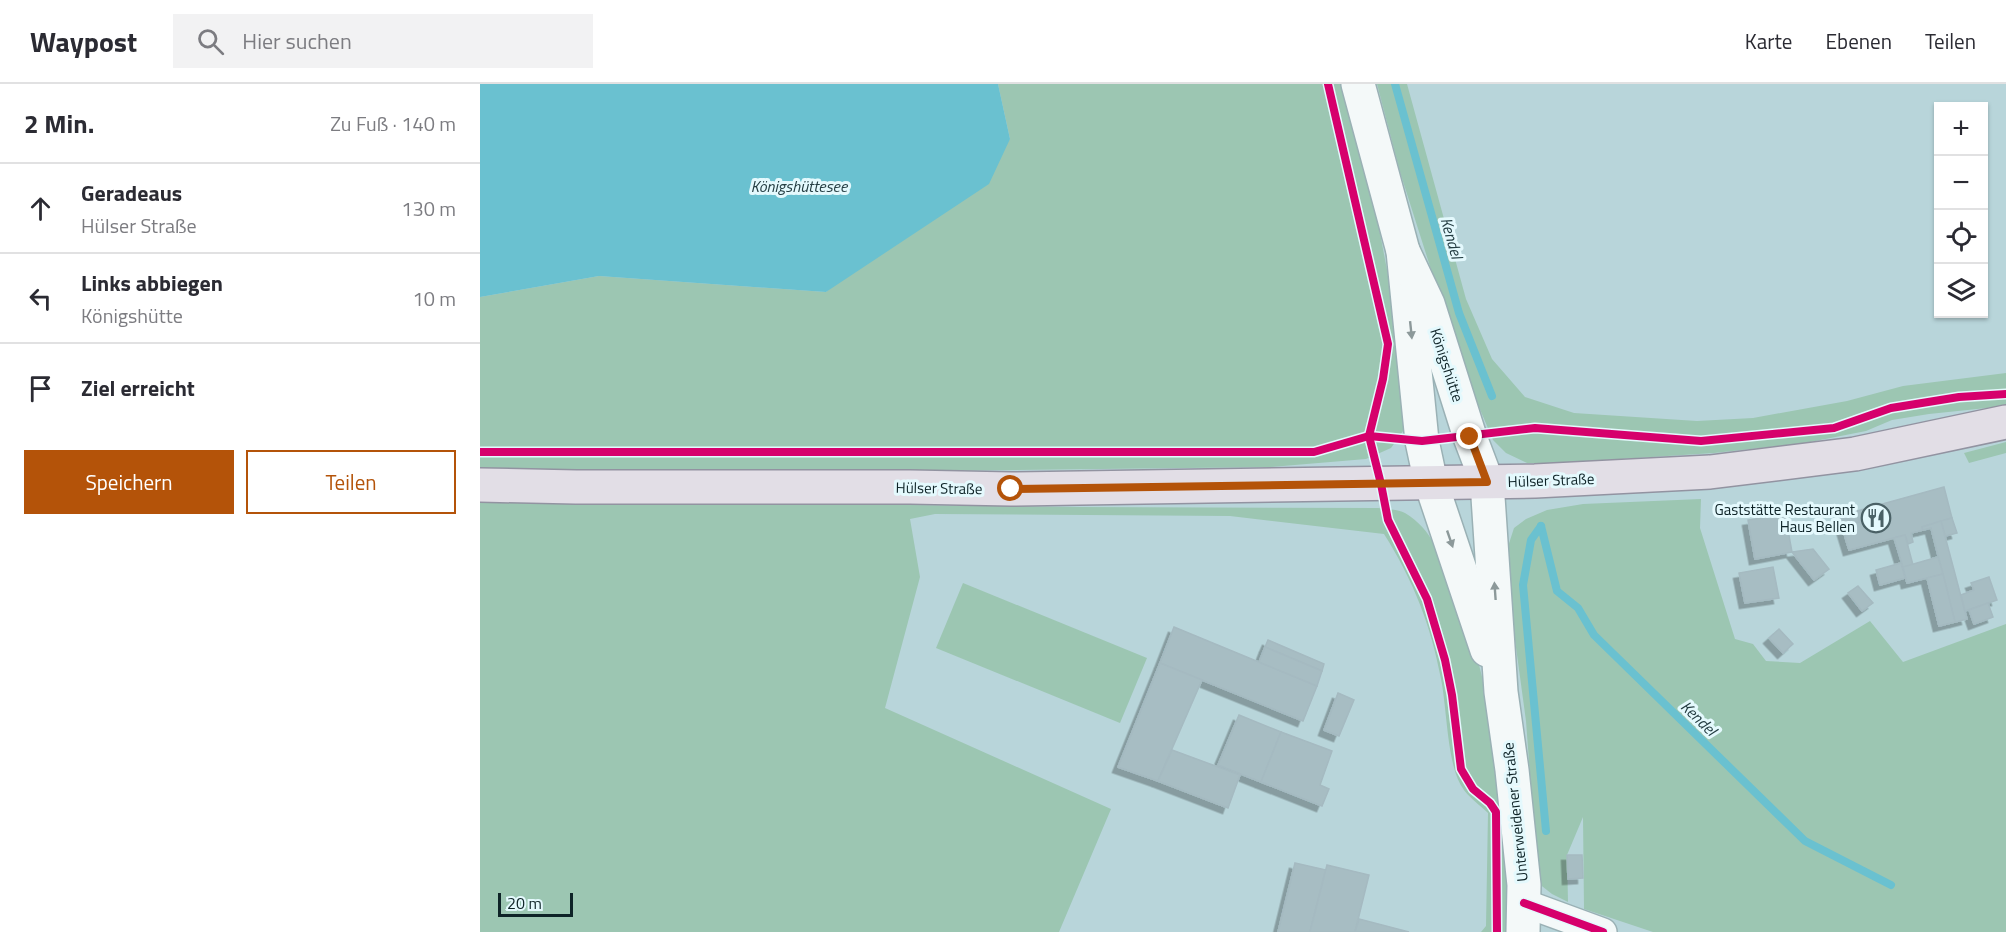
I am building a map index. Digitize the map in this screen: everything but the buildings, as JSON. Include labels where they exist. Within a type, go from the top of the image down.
[{"type":"main road","name":"Hülser Straße","points":[[480,485],[1011,489],[1487,482],[1710,472],[1855,454],[2006,422]]},
{"type":"street","name":"Königshütte","points":[[1359,84],[1403,251],[1422,441],[1431,483]]},
{"type":"street","name":"Königshütte","points":[[1403,251],[1428,304],[1470,437],[1487,482]]},
{"type":"street","name":"Unterweidener Straße","points":[[1487,482],[1501,692],[1517,814],[1523,918]]},
{"type":"street","name":"Unterweidener Straße","points":[[1431,483],[1501,692]]},
{"type":"street","points":[[1523,918],[1603,932]]},
{"type":"green space","points":[[998,84],[1348,84],[1363,145],[1409,384],[1408,424],[1391,448],[1366,459],[1271,467],[920,471],[480,471],[480,297],[599,276],[826,292],[1010,139]]},
{"type":"green space","points":[[1377,84],[1407,84],[1466,299],[1492,359],[1525,397],[1574,413],[1697,421],[1753,418],[1847,401],[1903,386],[2006,373],[2006,406],[1892,420],[1866,431],[1805,443],[1714,453],[1527,463],[1506,453],[1493,440],[1462,367],[1400,172]]},
{"type":"green space","points":[[2006,442],[2006,453],[1969,463],[1964,453]]},
{"type":"green space","points":[[1701,499],[1700,528],[1735,639],[1753,644],[1766,661],[1800,663],[1870,621],[1903,662],[2006,624],[2006,932],[1653,932],[1584,909],[1583,817],[1567,855],[1568,902],[1552,894],[1538,883],[1526,721],[1504,559],[1514,528],[1526,519],[1547,510],[1583,504]]},
{"type":"green space","points":[[480,500],[1378,508],[1402,512],[1422,527],[1434,544],[1466,621],[1479,663],[1500,778],[1507,855],[1509,932],[1481,932],[1486,926],[1488,813],[1467,794],[1457,777],[1450,750],[1441,679],[1432,640],[1420,604],[1404,568],[1384,534],[1230,516],[935,514],[910,519],[920,577],[885,708],[1111,809],[1059,932],[480,932]]},
{"type":"green space","points":[[963,583],[1147,658],[1120,723],[936,648]]},
{"type":"water","name":"Königshüttesee","points":[[480,84],[998,84],[1010,139],[989,184],[826,292],[599,276],[480,297]]},
{"type":"waterway","name":"Kendel","points":[[1395,84],[1459,313],[1492,396]]},
{"type":"waterway","name":"Kendel","points":[[1541,526],[1557,591],[1578,608],[1594,635],[1805,841],[1891,885]]},
{"type":"waterway","points":[[1541,526],[1531,540],[1523,585],[1546,831]]},
{"type":"cycle path","points":[[1328,84],[1388,344],[1383,379],[1369,436],[1388,520],[1427,599],[1445,660],[1452,695],[1461,769],[1473,789],[1490,803],[1496,812],[1497,932]]},
{"type":"cycle path","points":[[480,452],[1314,452],[1369,436],[1422,441],[1535,428],[1701,441],[1834,428],[1891,408],[1959,397],[2006,394]]},
{"type":"cycle path","points":[[1524,903],[1603,932]]},
{"type":"place","name":"Gaststätte Restaurant Haus Bellen","points":[[1876,518]]},
{"type":"route","points":[[1011,489],[1487,482],[1470,437]]}]
